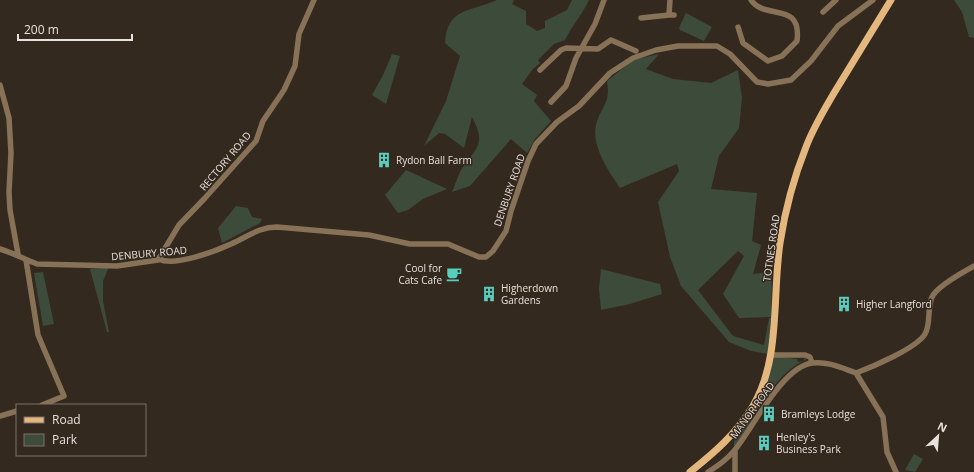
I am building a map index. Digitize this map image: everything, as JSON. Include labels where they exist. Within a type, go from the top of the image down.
[{"type":"main road","name":"TOTNES ROAD","points":[[690,472],[724,444],[753,406],[761,388],[770,355],[780,244],[786,210],[806,146],[823,112],[891,0]]},
{"type":"street","name":"RECTORY ROAD","points":[[159,259],[171,236],[179,225],[256,141],[263,121],[284,90],[295,66],[299,34],[314,0]]},
{"type":"street","points":[[551,102],[566,86],[582,48],[595,24],[604,0]]},
{"type":"street","points":[[641,18],[671,15],[670,0]]},
{"type":"street","points":[[738,27],[743,43],[768,61],[782,56],[797,41],[797,28],[791,17],[785,13],[759,8],[751,0]]},
{"type":"street","points":[[824,9],[836,0]]},
{"type":"street","name":"DENBURY ROAD","points":[[26,260],[37,264],[116,266],[154,262],[159,259],[173,261],[194,257],[231,244],[263,229],[277,227],[369,235],[410,244],[448,244],[479,257],[486,257],[493,251],[506,231],[510,211],[528,161],[536,144],[557,122],[579,106],[610,73],[640,55],[678,46],[717,46],[730,54],[757,82],[768,84],[791,80],[811,61],[838,26],[873,0]]},
{"type":"street","points":[[540,70],[561,50],[582,48],[598,49],[611,40],[636,51]]},
{"type":"street","points":[[0,84],[9,118],[11,153],[9,192],[10,210],[18,254]]},
{"type":"street","points":[[0,249],[18,254],[26,260],[38,335],[64,396],[44,404]]},
{"type":"street","points":[[856,373],[873,367],[916,344],[926,333],[932,297],[961,273],[974,266]]},
{"type":"street","points":[[770,355],[806,355],[812,363],[826,363],[842,367],[856,373],[883,417],[887,452],[896,472]]},
{"type":"street","name":"MANOR ROAD","points":[[708,472],[718,466],[735,450],[785,380],[798,369],[812,363]]},
{"type":"street","points":[[0,416],[16,411]]},
{"type":"street","points":[[735,450],[735,472]]},
{"type":"green space","points":[[497,0],[514,0],[512,4],[526,11],[526,24],[537,31],[545,28],[545,21],[567,10],[572,0],[589,0],[565,40],[554,44],[538,60],[540,63],[533,69],[522,84],[537,95],[534,101],[551,121],[535,139],[527,153],[511,139],[470,186],[452,192],[460,172],[477,147],[479,135],[472,117],[464,148],[445,134],[439,133],[424,146],[446,101],[460,56],[445,43],[447,31],[450,23],[462,12]]},
{"type":"green space","points":[[954,0],[974,0],[974,38],[969,37],[962,12]]},
{"type":"green space","points":[[686,13],[712,27],[704,41],[680,30],[679,28]]},
{"type":"green space","points":[[392,54],[400,56],[386,104],[372,95]]},
{"type":"green space","points":[[659,54],[646,69],[673,79],[711,83],[738,70],[742,98],[739,128],[719,156],[711,189],[757,193],[752,241],[761,245],[753,274],[772,272],[771,317],[739,318],[723,294],[744,256],[738,251],[698,290],[733,336],[764,345],[769,318],[771,318],[769,354],[751,351],[729,342],[681,286],[670,257],[658,202],[679,171],[677,164],[620,188],[606,167],[598,150],[595,133],[596,125],[607,100],[607,81],[633,60]]},
{"type":"green space","points":[[406,170],[447,189],[423,199],[408,210],[398,213],[385,195]]},
{"type":"green space","points":[[236,206],[248,208],[252,217],[262,219],[260,223],[222,243],[218,228]]},
{"type":"green space","points":[[109,267],[103,281],[103,301],[109,332],[107,332],[90,269]]},
{"type":"green space","points":[[601,269],[660,284],[662,294],[630,304],[601,310],[599,289]]},
{"type":"green space","points":[[43,272],[54,324],[43,326],[34,273]]},
{"type":"green space","points":[[772,356],[797,359],[798,362],[803,361],[794,366],[774,386],[734,447],[734,441],[738,437],[735,436],[739,431]]},
{"type":"green space","points":[[914,454],[923,459],[915,472],[905,470]]},
{"type":"place","name":"Rydon Ball Farm","points":[[384,160]]},
{"type":"place","name":"Cool for Cats Cafe","points":[[454,274]]},
{"type":"place","name":"Higherdown Gardens","points":[[489,294]]},
{"type":"place","name":"Higher Langford","points":[[844,304]]},
{"type":"place","name":"Bramleys Lodge","points":[[769,414]]},
{"type":"place","name":"Henley's Business Park","points":[[764,443]]}]
